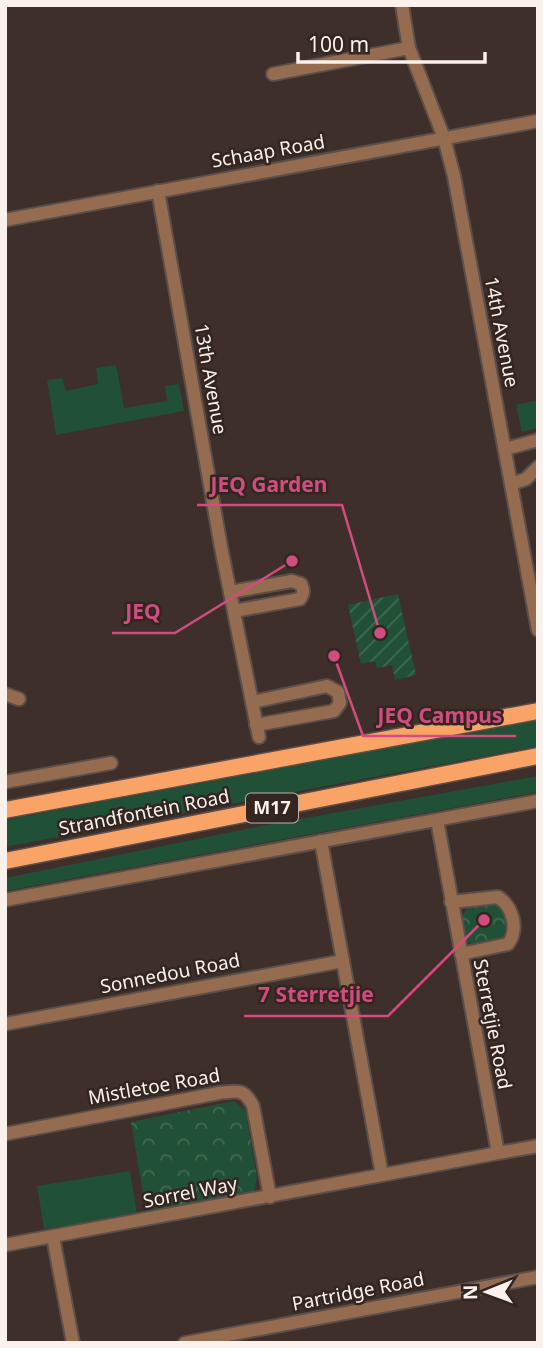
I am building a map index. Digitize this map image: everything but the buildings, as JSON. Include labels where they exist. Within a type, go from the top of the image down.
[{"type":"main road","name":"Strandfontein Road","points":[[5,810],[538,711]]},
{"type":"main road","name":"Strandfontein Road","points":[[5,861],[538,756]]},
{"type":"street","name":"14th Avenue","points":[[402,5],[408,48],[444,138],[454,176],[538,630]]},
{"type":"street","points":[[274,74],[408,48]]},
{"type":"street","name":"Schaap Road","points":[[5,220],[538,121]]},
{"type":"street","name":"13th Avenue","points":[[158,191],[230,592],[234,611],[252,702],[258,731],[334,711],[340,703],[338,692],[327,686],[252,702]]},
{"type":"street","points":[[505,449],[538,440]]},
{"type":"street","points":[[511,484],[526,479],[538,467]]},
{"type":"street","points":[[230,592],[292,581],[297,582],[303,589],[300,599],[234,611]]},
{"type":"street","points":[[5,694],[19,699]]},
{"type":"street","points":[[5,782],[111,763]]},
{"type":"street","points":[[5,900],[538,801]]},
{"type":"street","name":"Sterretjie Road","points":[[437,820],[498,1153]]},
{"type":"street","points":[[321,841],[382,1175]]},
{"type":"street","points":[[451,902],[498,897],[508,906],[514,925],[513,937],[508,944],[461,954]]},
{"type":"street","name":"Sonnedou Road","points":[[5,1024],[343,961]]},
{"type":"street","name":"Mistletoe Road","points":[[5,1134],[219,1093],[242,1092],[248,1096],[253,1106],[270,1197]]},
{"type":"street","points":[[498,1153],[538,1146]]},
{"type":"street","name":"Sorrel Way","points":[[5,1245],[498,1153]]},
{"type":"street","points":[[52,1237],[73,1343]]},
{"type":"street","name":"Partridge Road","points":[[185,1343],[538,1277]]},
{"type":"green space","points":[[116,365],[124,408],[167,401],[165,386],[179,384],[184,411],[56,435],[47,380],[62,378],[66,391],[98,384],[96,368]]},
{"type":"green space","points":[[538,400],[538,428],[522,432],[516,405]]},
{"type":"green space","points":[[398,594],[416,675],[395,680],[392,665],[377,668],[375,661],[361,664],[348,605]]},
{"type":"green space","points":[[538,720],[538,746],[5,847],[5,820]]},
{"type":"green space","points":[[538,776],[538,792],[5,891],[5,878],[256,827]]},
{"type":"green space","points":[[494,901],[502,906],[507,924],[502,940],[474,947],[466,939],[462,916],[468,907]]},
{"type":"green space","points":[[234,1101],[245,1110],[257,1177],[254,1191],[146,1211],[131,1122]]},
{"type":"green space","points":[[130,1171],[137,1214],[44,1229],[37,1186]]},
{"type":"place","name":"JEQ","points":[[292,561]]},
{"type":"place","name":"JEQ Garden","points":[[380,633]]},
{"type":"place","name":"JEQ Campus","points":[[334,656]]},
{"type":"place","name":"7 Sterretjie","points":[[484,920]]}]
